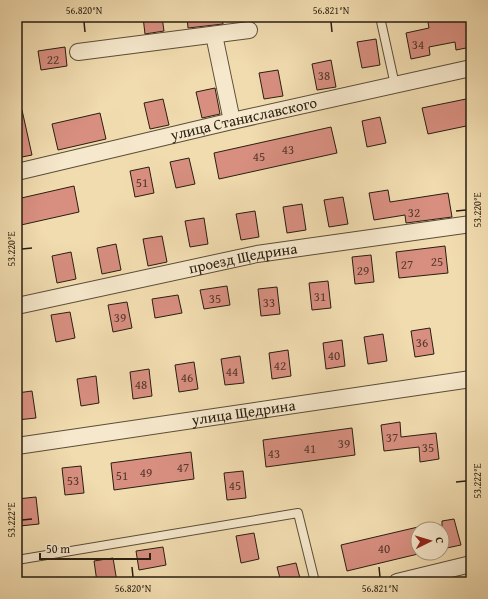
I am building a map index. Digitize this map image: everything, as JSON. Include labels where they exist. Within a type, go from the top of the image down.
[{"type":"street","points":[[78,52],[249,30]]},
{"type":"street","points":[[214,35],[232,121]]},
{"type":"street","name":"улица Станиславского","points":[[17,172],[232,121],[471,68]]},
{"type":"street","name":"проезд Щедрина","points":[[17,306],[257,254],[471,224]]},
{"type":"street","name":"улица Щедрина","points":[[17,446],[471,379]]},
{"type":"street","points":[[398,582],[471,564]]},
{"type":"lane","points":[[380,17],[395,85]]},
{"type":"lane","points":[[17,560],[298,514],[315,582]]},
{"type":"building","points":[[143,17],[162,17],[164,31],[145,34]]},
{"type":"building","points":[[187,17],[222,17],[223,24],[188,28]]},
{"type":"building","points":[[427,17],[454,17],[455,20],[471,17],[471,47],[456,50],[455,42],[429,47],[430,55],[411,59],[406,33],[429,28]]},
{"type":"building","points":[[376,39],[380,65],[362,68],[357,42]]},
{"type":"building","points":[[65,47],[67,66],[41,70],[38,51]]},
{"type":"building","points":[[331,60],[336,87],[317,90],[312,64]]},
{"type":"building","points":[[278,70],[283,96],[264,99],[259,73]]},
{"type":"building","points":[[215,88],[220,114],[202,118],[196,92]]},
{"type":"building","points":[[471,98],[471,125],[428,134],[422,108]]},
{"type":"building","points":[[163,99],[169,125],[150,129],[144,103]]},
{"type":"building","points":[[17,110],[22,110],[32,155],[17,158]]},
{"type":"building","points":[[100,113],[106,139],[58,150],[52,124]]},
{"type":"building","points":[[380,117],[386,143],[367,147],[362,121]]},
{"type":"building","points":[[331,127],[337,153],[219,179],[214,153]]},
{"type":"building","points":[[189,158],[195,184],[176,188],[170,162]]},
{"type":"building","points":[[149,167],[154,193],[135,197],[130,171]]},
{"type":"building","points":[[74,186],[79,212],[21,225],[17,199]]},
{"type":"building","points":[[388,190],[390,202],[448,193],[452,217],[406,223],[405,215],[374,220],[369,193]]},
{"type":"building","points":[[343,197],[348,224],[329,227],[324,200]]},
{"type":"building","points":[[302,204],[306,230],[287,233],[283,207]]},
{"type":"building","points":[[255,211],[259,237],[241,240],[236,214]]},
{"type":"building","points":[[204,218],[208,244],[190,247],[185,221]]},
{"type":"building","points":[[162,236],[167,262],[148,266],[143,239]]},
{"type":"building","points":[[116,244],[121,270],[102,274],[97,248]]},
{"type":"building","points":[[445,246],[448,273],[399,278],[396,252]]},
{"type":"building","points":[[71,252],[76,279],[57,283],[52,256]]},
{"type":"building","points":[[371,255],[374,282],[355,284],[352,257]]},
{"type":"building","points":[[328,281],[331,308],[312,310],[309,283]]},
{"type":"building","points":[[227,286],[230,305],[204,309],[200,290]]},
{"type":"building","points":[[277,287],[280,314],[261,316],[258,289]]},
{"type":"building","points":[[178,295],[182,313],[155,318],[152,299]]},
{"type":"building","points":[[127,302],[132,328],[113,332],[108,305]]},
{"type":"building","points":[[70,312],[75,338],[56,342],[51,315]]},
{"type":"building","points":[[430,328],[434,354],[415,357],[411,331]]},
{"type":"building","points":[[383,334],[387,361],[368,364],[364,337]]},
{"type":"building","points":[[342,340],[345,366],[326,369],[323,343]]},
{"type":"building","points":[[288,350],[291,376],[272,379],[269,353]]},
{"type":"building","points":[[240,356],[244,383],[225,385],[221,359]]},
{"type":"building","points":[[194,362],[198,389],[179,392],[175,365]]},
{"type":"building","points":[[149,369],[152,396],[133,399],[130,372]]},
{"type":"building","points":[[96,376],[99,403],[81,406],[77,379]]},
{"type":"building","points":[[32,391],[36,418],[17,420],[17,393]]},
{"type":"building","points":[[400,422],[401,437],[436,433],[439,459],[420,462],[419,447],[384,451],[381,425]]},
{"type":"building","points":[[352,428],[355,455],[266,467],[263,440]]},
{"type":"building","points":[[191,452],[194,479],[114,490],[111,463]]},
{"type":"building","points":[[81,466],[84,493],[65,495],[62,468]]},
{"type":"building","points":[[243,471],[246,498],[227,500],[224,473]]},
{"type":"building","points":[[36,497],[39,524],[20,526],[17,499]]},
{"type":"building","points":[[454,519],[461,545],[450,547],[450,521],[442,521]]},
{"type":"building","points":[[410,529],[410,556],[347,571],[341,545]]},
{"type":"building","points":[[254,533],[259,559],[241,563],[236,536]]},
{"type":"building","points":[[163,547],[166,565],[139,570],[136,551]]},
{"type":"building","points":[[113,558],[117,582],[97,582],[94,561]]},
{"type":"building","points":[[296,563],[301,582],[281,582],[277,567]]}]
